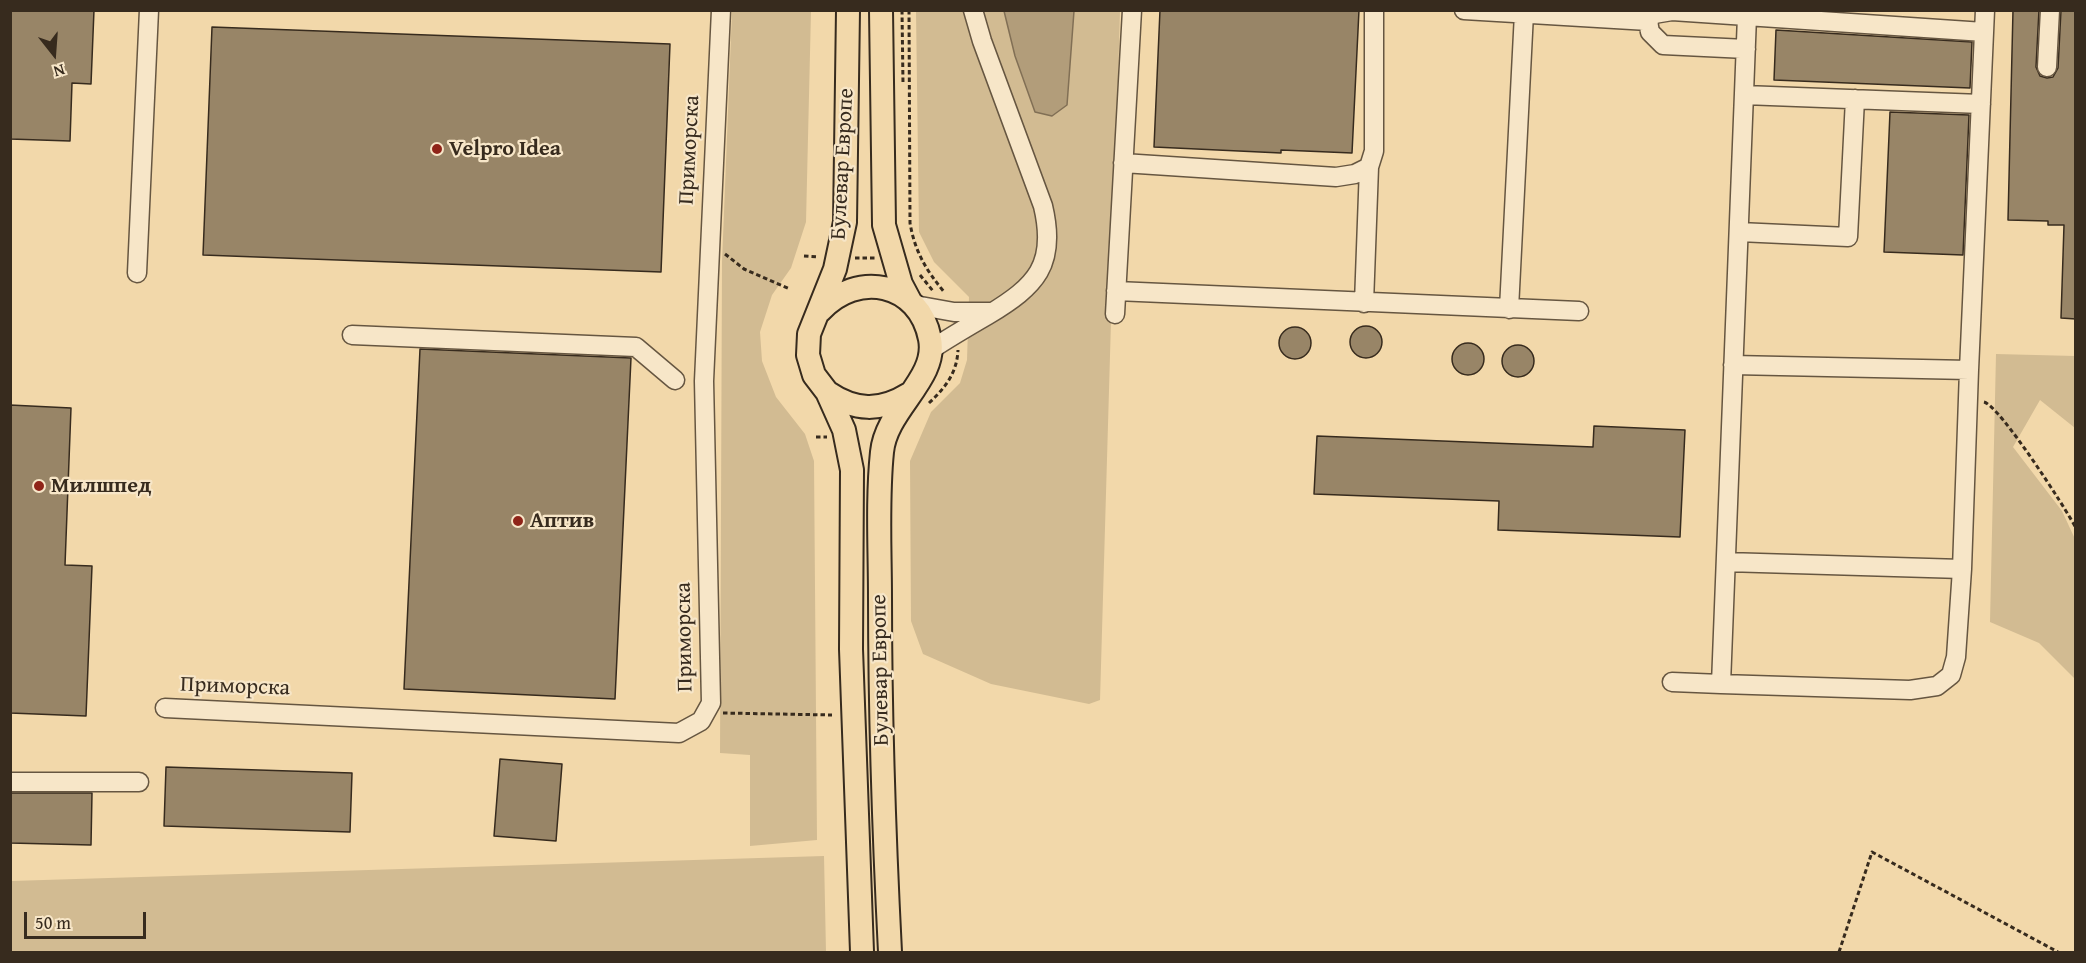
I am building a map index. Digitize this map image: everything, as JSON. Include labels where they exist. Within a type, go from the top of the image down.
[{"type":"main road","name":"Булевар Европе","points":[[848,10],[845,222],[835,269],[809,334],[808,355],[814,375],[827,392],[844,430],[852,470],[851,649],[862,952]]},
{"type":"main road","name":"Булевар Европе","points":[[880,10],[884,225],[898,276],[924,320],[932,348],[922,378],[886,430],[880,472],[880,652],[890,952]]},
{"type":"main road","points":[[817,314],[831,298],[850,288],[871,285],[892,290],[912,303]]},
{"type":"main road","points":[[827,392],[842,402],[858,407],[876,408],[893,404],[909,394]]},
{"type":"street","points":[[137,273],[149,10]]},
{"type":"street","name":"Приморска","points":[[165,708],[679,734],[701,721],[711,703],[704,381],[721,10]]},
{"type":"street","points":[[932,348],[1022,294],[1036,276],[1046,254],[1048,230],[1043,206],[982,41],[973,10]]},
{"type":"street","points":[[1115,314],[1132,10]]},
{"type":"street","points":[[1364,303],[1369,167],[1374,151],[1374,10]]},
{"type":"street","points":[[1464,10],[1648,21]]},
{"type":"street","points":[[1672,682],[1910,690],[1937,686],[1952,675],[1956,657],[1962,569],[1985,10]]},
{"type":"street","points":[[2047,67],[2049,10]]},
{"type":"street","points":[[1648,21],[1654,14],[1672,11],[1747,13],[1984,32]]},
{"type":"street","points":[[1509,309],[1524,13]]},
{"type":"street","points":[[1721,684],[1747,13]]},
{"type":"street","points":[[1648,21],[1650,32],[1663,45],[1746,49]]},
{"type":"street","points":[[1744,94],[1981,104]]},
{"type":"street","points":[[1739,232],[1848,237],[1855,99]]},
{"type":"street","points":[[1123,163],[1336,177],[1355,174],[1369,167]]},
{"type":"street","points":[[1116,291],[1580,311]]},
{"type":"street","points":[[912,303],[954,312],[992,312]]},
{"type":"street","points":[[352,335],[636,347],[675,380]]},
{"type":"street","points":[[1733,365],[1969,370]]},
{"type":"street","points":[[1726,562],[1962,569]]},
{"type":"street","points":[[10,782],[139,782]]},
{"type":"path","points":[[710,241],[744,269],[790,289]]},
{"type":"path","points":[[1968,397],[1989,403],[2076,528]]},
{"type":"path","points":[[705,713],[832,715]]},
{"type":"path","points":[[1839,952],[1872,852],[2058,952]]},
{"type":"shaded area","points":[[732,11],[811,11],[806,222],[791,268],[772,295],[760,332],[762,361],[776,397],[805,434],[814,461],[817,840],[750,846],[750,755],[720,753],[722,262]]},
{"type":"shaded area","points":[[916,11],[1004,11],[1015,56],[1035,112],[1067,105],[1074,11],[1120,11],[1100,700],[1089,704],[991,684],[923,654],[911,621],[910,461],[931,412],[960,383],[967,360],[969,297],[934,262],[919,232]]},
{"type":"shaded area","points":[[1004,11],[1074,11],[1067,105],[1052,116],[1035,112],[1015,56]]},
{"type":"shaded area","points":[[1996,354],[2075,356],[2075,428],[2040,400],[2013,447],[2062,511],[2075,539],[2075,679],[2039,643],[1990,622]]},
{"type":"shaded area","points":[[824,856],[826,952],[11,952],[11,881]]},
{"type":"building","points":[[10,10],[94,10],[91,84],[72,83],[70,141],[10,139]]},
{"type":"building","points":[[1160,10],[1359,10],[1352,153],[1281,150],[1281,153],[1154,147]]},
{"type":"building","points":[[2013,10],[2039,10],[2036,67],[2040,76],[2047,78],[2053,77],[2058,68],[2061,10],[2076,10],[2076,319],[2061,318],[2064,225],[2048,225],[2048,221],[2008,220]]},
{"type":"building","name":"Velpro Idea","points":[[212,27],[670,44],[661,272],[203,255]]},
{"type":"building","points":[[1776,30],[1972,42],[1970,88],[1774,80]]},
{"type":"building","points":[[1890,112],[1969,115],[1963,255],[1884,252]]},
{"type":"building","points":[[1366,326],[1378,330],[1382,342],[1378,354],[1366,358],[1354,354],[1350,342],[1354,330]]},
{"type":"building","points":[[1295,327],[1307,331],[1311,343],[1307,355],[1295,359],[1283,355],[1279,343],[1283,331]]},
{"type":"building","points":[[1468,343],[1480,347],[1484,359],[1480,371],[1468,375],[1456,371],[1452,359],[1456,347]]},
{"type":"building","points":[[1518,345],[1530,349],[1534,361],[1530,373],[1518,377],[1506,373],[1502,361],[1506,349]]},
{"type":"building","name":"Аптив","points":[[420,349],[631,358],[615,699],[404,689]]},
{"type":"building","name":"Милшпед","points":[[10,405],[71,408],[65,565],[92,566],[86,716],[10,713]]},
{"type":"building","points":[[1594,426],[1685,430],[1680,537],[1498,530],[1499,501],[1314,494],[1317,436],[1593,447]]},
{"type":"building","points":[[500,759],[562,764],[556,841],[494,836]]},
{"type":"building","points":[[166,767],[352,773],[350,832],[164,826]]},
{"type":"building","points":[[10,793],[92,793],[91,845],[10,843]]},
{"type":"place","name":"Velpro Idea","points":[[437,149]]},
{"type":"place","name":"Милшпед","points":[[39,486]]},
{"type":"place","name":"Аптив","points":[[518,521]]}]
